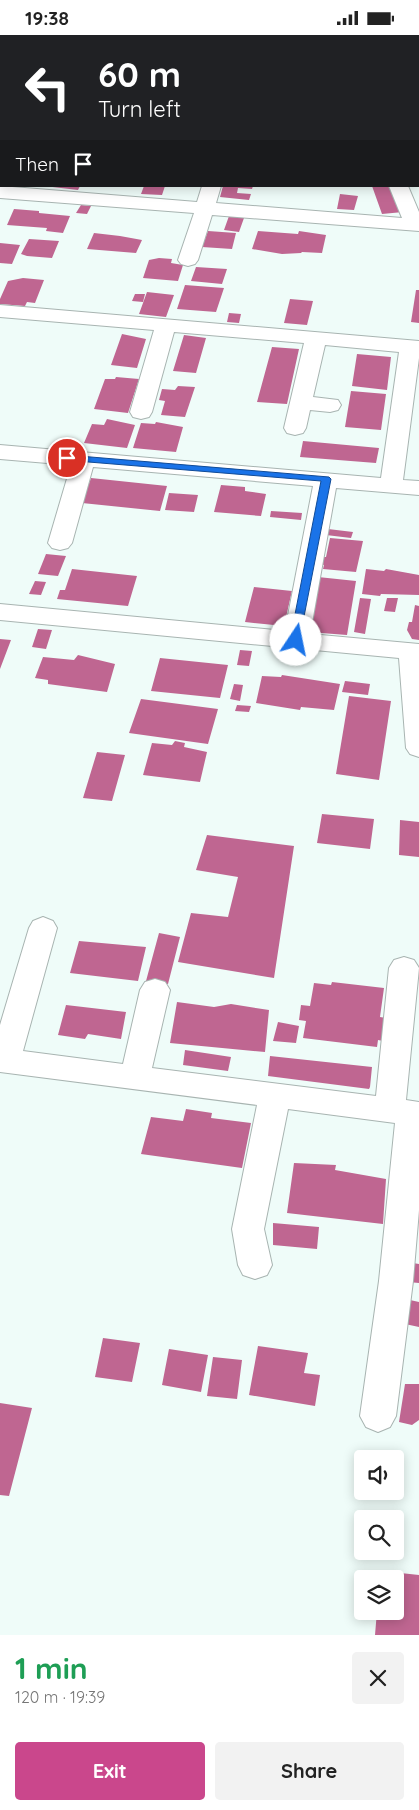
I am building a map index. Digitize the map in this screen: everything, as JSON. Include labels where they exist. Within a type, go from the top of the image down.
[{"type":"street","points":[[188,260],[212,187]]},
{"type":"street","points":[[398,187],[417,225]]},
{"type":"street","points":[[0,192],[417,225]]},
{"type":"street","points":[[0,311],[415,346],[391,485]]},
{"type":"street","points":[[141,412],[166,325]]},
{"type":"street","points":[[295,428],[316,338]]},
{"type":"street","points":[[301,402],[330,405]]},
{"type":"street","points":[[0,452],[419,488]]},
{"type":"street","points":[[60,543],[84,459]]},
{"type":"street","points":[[296,640],[326,479]]},
{"type":"street","points":[[0,612],[415,652],[419,748]]},
{"type":"street","points":[[43,928],[3,1060],[407,1112]]},
{"type":"street","points":[[378,1416],[396,1281],[407,1112],[409,1011],[404,968]]},
{"type":"street","points":[[135,1077],[155,990]]},
{"type":"street","points":[[255,1265],[248,1229],[275,1095]]},
{"type":"building","points":[[52,187],[80,187],[78,190]]},
{"type":"building","points":[[144,187],[165,187],[162,195],[141,194]]},
{"type":"building","points":[[223,187],[253,187],[252,189],[238,188],[237,193],[251,194],[249,200],[220,197]]},
{"type":"building","points":[[372,187],[394,187],[403,212],[382,214]]},
{"type":"building","points":[[340,194],[358,196],[354,210],[337,209]]},
{"type":"building","points":[[81,205],[91,206],[87,214],[76,213]]},
{"type":"building","points":[[14,209],[70,216],[63,233],[46,231],[47,228],[7,225]]},
{"type":"building","points":[[229,216],[244,218],[239,232],[224,230]]},
{"type":"building","points":[[208,231],[236,233],[232,249],[202,247]]},
{"type":"building","points":[[258,231],[298,234],[299,231],[326,235],[322,253],[282,254],[252,249]]},
{"type":"building","points":[[94,233],[142,240],[136,253],[87,249]]},
{"type":"building","points":[[29,239],[59,241],[52,258],[21,254]]},
{"type":"building","points":[[0,243],[20,245],[12,264],[0,263]]},
{"type":"building","points":[[159,258],[172,259],[171,263],[183,265],[178,281],[143,278],[149,260]]},
{"type":"building","points":[[196,267],[227,269],[222,284],[191,281]]},
{"type":"building","points":[[23,278],[44,280],[35,303],[27,302],[25,306],[0,304],[0,299],[8,281]]},
{"type":"building","points":[[185,285],[224,288],[216,312],[177,309]]},
{"type":"building","points":[[416,290],[419,290],[419,323],[411,322]]},
{"type":"building","points":[[147,292],[174,295],[166,317],[139,314]]},
{"type":"building","points":[[135,294],[145,294],[143,302],[132,301]]},
{"type":"building","points":[[290,299],[313,301],[307,325],[284,323]]},
{"type":"building","points":[[229,313],[241,314],[239,323],[227,322]]},
{"type":"building","points":[[122,334],[146,339],[137,368],[111,365]]},
{"type":"building","points":[[184,335],[206,338],[196,373],[173,371]]},
{"type":"building","points":[[272,347],[299,349],[287,404],[257,402]]},
{"type":"building","points":[[357,354],[391,357],[387,390],[352,386]]},
{"type":"building","points":[[116,377],[139,379],[128,413],[94,409],[105,379],[115,379]]},
{"type":"building","points":[[178,386],[195,387],[185,417],[161,415],[165,401],[159,400],[162,389],[175,390]]},
{"type":"building","points":[[351,391],[386,394],[381,430],[345,427]]},
{"type":"building","points":[[107,419],[135,425],[127,448],[84,443],[92,424],[104,425]]},
{"type":"building","points":[[156,422],[183,427],[176,452],[133,448],[141,423],[155,424]]},
{"type":"building","points":[[303,441],[379,448],[376,463],[300,457]]},
{"type":"building","points":[[91,478],[167,486],[160,511],[82,503]]},
{"type":"building","points":[[221,485],[245,487],[245,491],[266,494],[261,516],[214,512]]},
{"type":"building","points":[[169,493],[198,495],[194,512],[165,510]]},
{"type":"building","points":[[271,511],[302,513],[301,520],[270,517]]},
{"type":"building","points":[[328,529],[353,532],[351,538],[326,535]]},
{"type":"building","points":[[330,538],[363,541],[356,572],[323,569],[324,565],[320,564],[322,557],[326,557]]},
{"type":"building","points":[[46,554],[66,556],[58,576],[38,574]]},
{"type":"building","points":[[72,569],[137,576],[128,606],[57,599],[60,590],[65,590]]},
{"type":"building","points":[[366,569],[384,571],[386,569],[419,575],[419,595],[381,594],[380,596],[362,594]]},
{"type":"building","points":[[318,577],[356,581],[347,635],[308,632]]},
{"type":"building","points":[[35,581],[46,582],[41,595],[29,594]]},
{"type":"building","points":[[254,587],[292,591],[284,626],[245,622]]},
{"type":"building","points":[[360,598],[371,599],[365,634],[354,632]]},
{"type":"building","points":[[387,598],[398,598],[395,612],[384,611]]},
{"type":"building","points":[[415,605],[419,606],[419,640],[412,639],[407,630],[409,622],[412,622]]},
{"type":"building","points":[[38,629],[52,630],[46,649],[32,647]]},
{"type":"building","points":[[0,639],[11,640],[0,669]]},
{"type":"building","points":[[240,650],[252,651],[249,666],[237,665]]},
{"type":"building","points":[[78,655],[115,664],[107,692],[48,684],[48,680],[35,678],[43,657],[74,660]]},
{"type":"building","points":[[160,658],[228,665],[220,698],[151,691]]},
{"type":"building","points":[[282,675],[340,684],[334,710],[301,707],[300,710],[256,703],[262,676],[281,677]]},
{"type":"building","points":[[345,681],[370,684],[368,695],[342,692]]},
{"type":"building","points":[[234,684],[243,685],[240,701],[230,699]]},
{"type":"building","points":[[349,696],[391,701],[379,780],[336,774]]},
{"type":"building","points":[[141,699],[218,709],[208,744],[129,733]]},
{"type":"building","points":[[237,705],[251,706],[249,712],[235,711]]},
{"type":"building","points":[[175,741],[185,743],[184,747],[207,752],[200,782],[143,775],[152,743],[172,745]]},
{"type":"building","points":[[97,752],[125,755],[112,801],[83,798]]},
{"type":"building","points":[[322,814],[374,819],[370,849],[317,843]]},
{"type":"building","points":[[400,820],[419,822],[419,857],[399,855]]},
{"type":"building","points":[[207,835],[294,846],[274,978],[178,962],[191,913],[228,917],[238,877],[196,870]]},
{"type":"building","points":[[159,933],[180,937],[168,984],[146,981]]},
{"type":"building","points":[[79,941],[146,947],[138,981],[70,973]]},
{"type":"building","points":[[332,982],[384,988],[380,1017],[386,1018],[383,1041],[378,1040],[377,1047],[303,1038],[306,1021],[299,1020],[301,1005],[310,1006],[314,983],[331,985]]},
{"type":"building","points":[[177,1002],[214,1007],[231,1004],[269,1010],[265,1052],[170,1043]]},
{"type":"building","points":[[66,1005],[126,1012],[121,1039],[88,1034],[85,1039],[58,1035]]},
{"type":"building","points":[[278,1022],[299,1026],[296,1043],[273,1041]]},
{"type":"building","points":[[185,1050],[231,1057],[228,1071],[183,1065]]},
{"type":"building","points":[[270,1056],[372,1067],[370,1087],[369,1089],[268,1076]]},
{"type":"building","points":[[186,1109],[212,1113],[211,1118],[251,1123],[242,1168],[141,1154],[151,1117],[183,1121]]},
{"type":"building","points":[[294,1163],[336,1165],[335,1170],[386,1179],[383,1224],[287,1213]]},
{"type":"building","points":[[273,1223],[319,1227],[317,1249],[273,1245]]},
{"type":"building","points":[[413,1263],[419,1264],[419,1283],[408,1282]]},
{"type":"building","points":[[410,1300],[419,1302],[419,1327],[405,1324]]},
{"type":"building","points":[[103,1338],[140,1343],[132,1382],[95,1377]]},
{"type":"building","points":[[258,1346],[308,1353],[304,1373],[320,1375],[315,1406],[249,1395]]},
{"type":"building","points":[[169,1349],[208,1355],[201,1392],[162,1385]]},
{"type":"building","points":[[213,1357],[242,1360],[237,1399],[207,1396]]},
{"type":"building","points":[[405,1384],[419,1384],[419,1420],[412,1425],[399,1422]]},
{"type":"building","points":[[0,1403],[32,1408],[9,1496],[0,1495]]},
{"type":"building","points":[[404,1573],[419,1575],[419,1635],[375,1635],[376,1620],[404,1620]]},
{"type":"route","points":[[67,458],[326,479],[296,640]]}]
